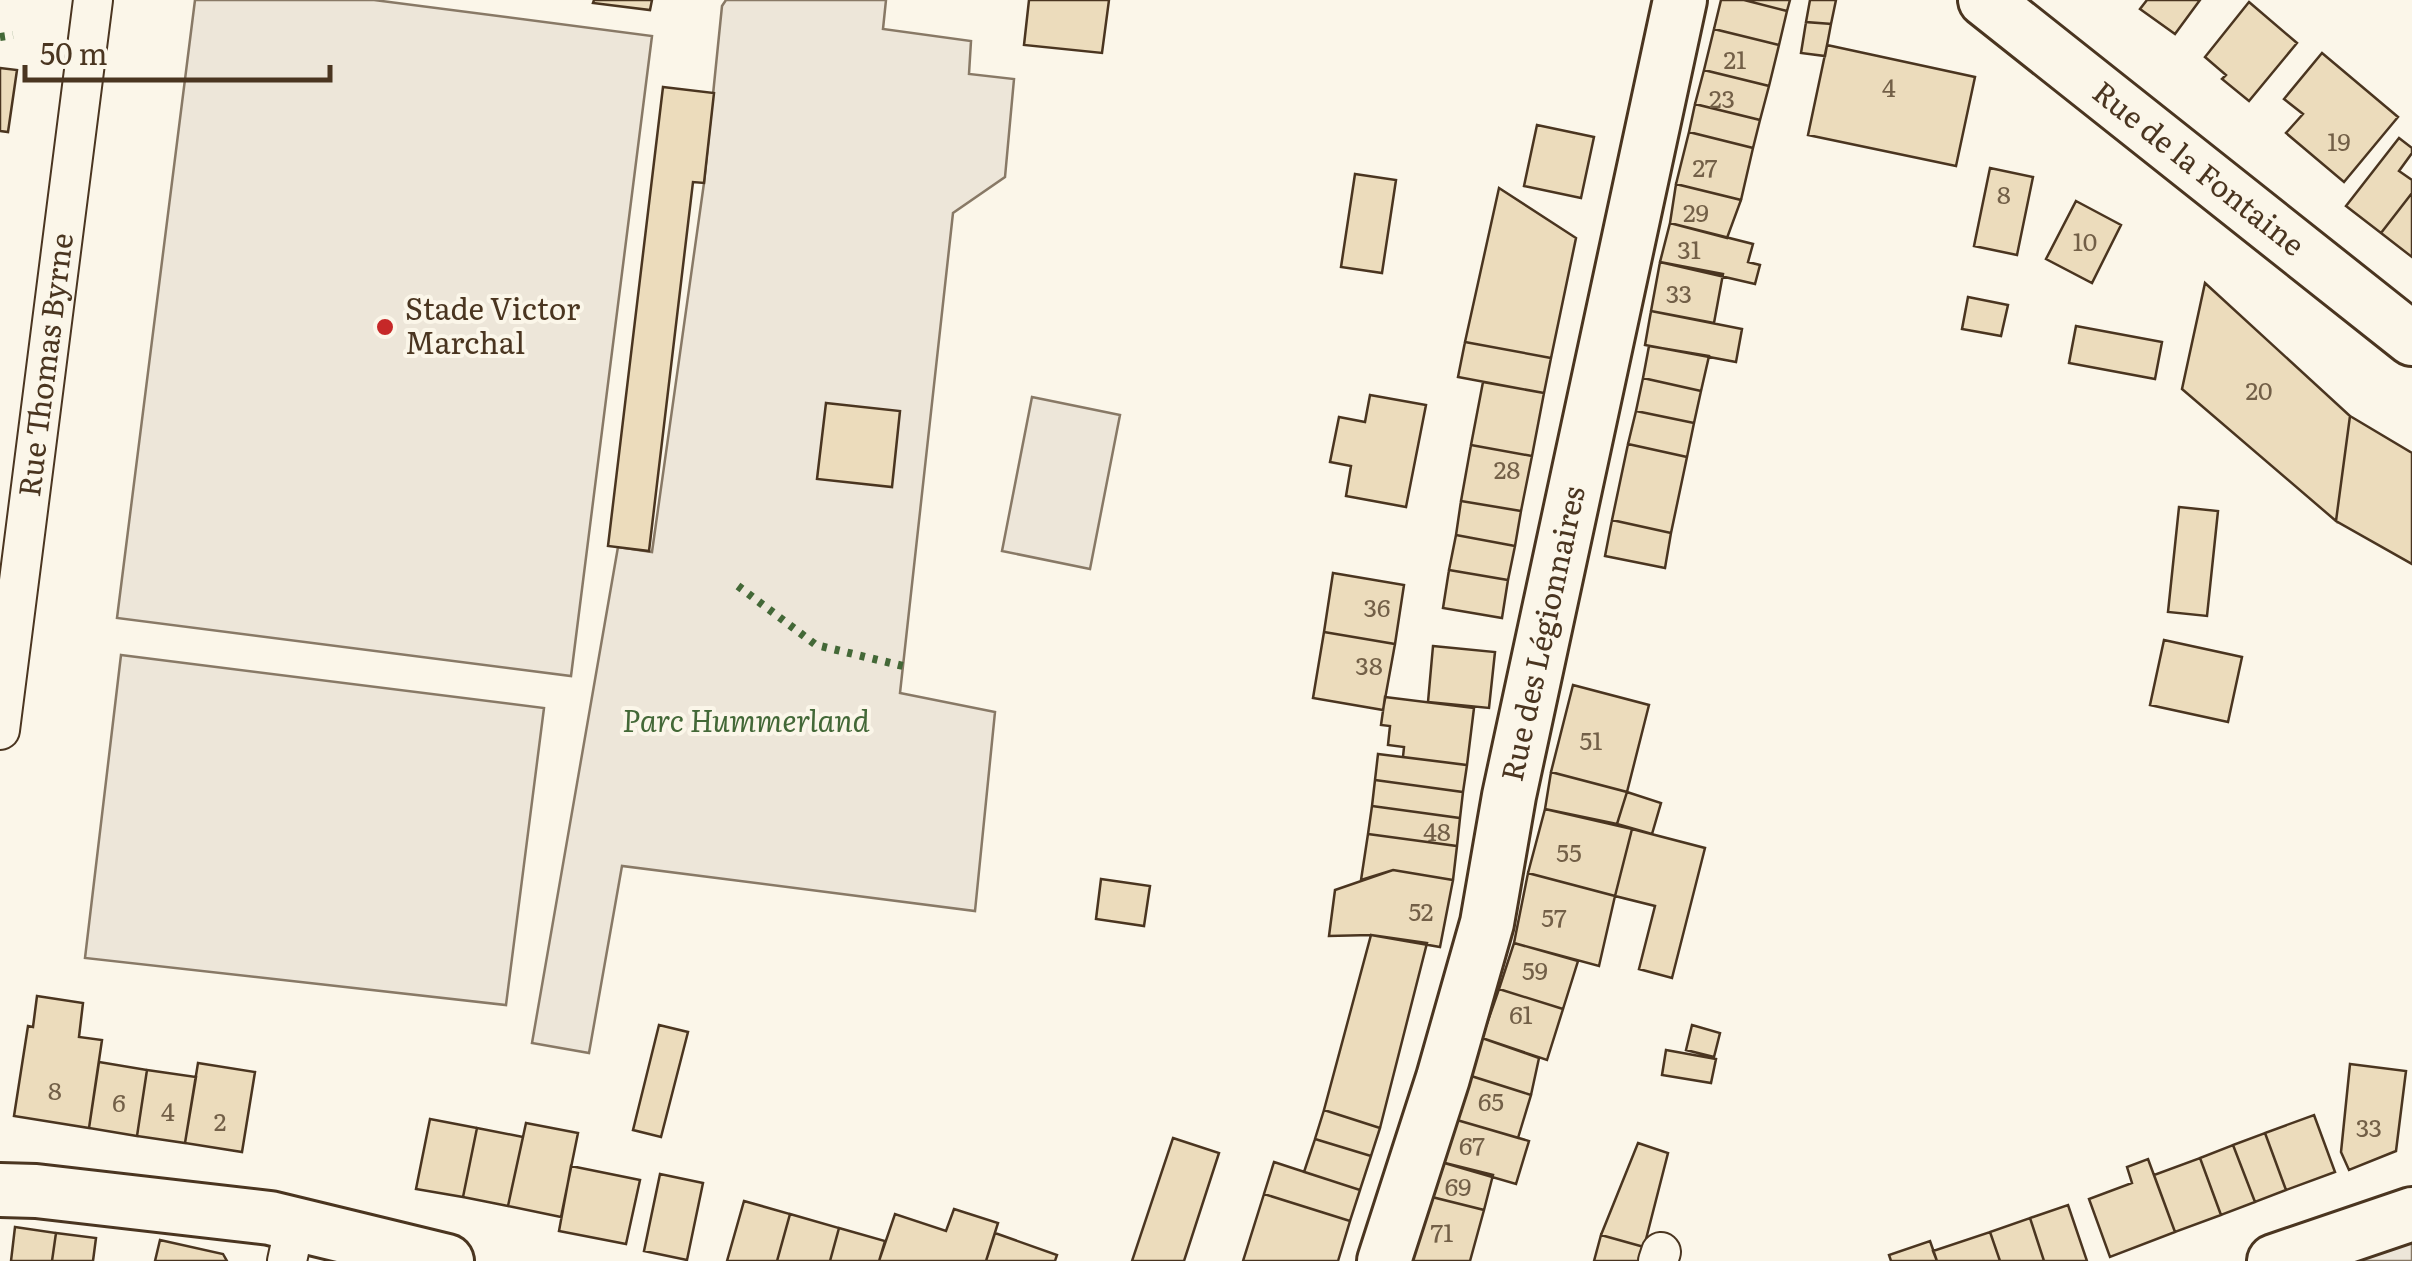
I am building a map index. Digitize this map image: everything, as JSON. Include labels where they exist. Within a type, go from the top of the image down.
[{"type":"street","name":"Rue Thomas Byrne","points":[[0,730],[93,0]]},
{"type":"street","name":"Rue des Légionnaires","points":[[1384,1261],[1488,923],[1509,796],[1680,0]]},
{"type":"street","name":"Rue de la Fontaine","points":[[1985,0],[2412,339]]},
{"type":"street","points":[[0,1190],[54,1193],[291,1242],[447,1261]]},
{"type":"street","points":[[2274,1261],[2412,1214]]},
{"type":"green space","name":"Stade Victor Marchal","points":[[195,0],[374,0],[652,36],[571,676],[117,618]]},
{"type":"green space","name":"Parc Hummerland","points":[[726,0],[886,0],[883,29],[971,41],[969,74],[1014,79],[1005,177],[953,213],[900,693],[995,712],[975,911],[622,866],[589,1053],[532,1043],[618,547],[652,552],[704,183],[722,6]]},
{"type":"green space","points":[[1032,397],[1120,415],[1090,569],[1002,551]]},
{"type":"green space","points":[[121,655],[544,708],[506,1005],[85,958]]},
{"type":"green space","points":[[2412,1228],[2412,1261],[2316,1261]]},
{"type":"building","points":[[652,0],[650,10],[593,3]]},
{"type":"building","points":[[1029,0],[1109,0],[1102,53],[1024,45]]},
{"type":"building","points":[[1721,0],[1744,0],[1787,11],[1779,45],[1714,29]]},
{"type":"building","points":[[1744,0],[1790,0],[1787,11]]},
{"type":"building","points":[[1810,0],[1836,0],[1831,24],[1806,22]]},
{"type":"building","points":[[2147,0],[2200,0],[2175,34],[2140,9]]},
{"type":"building","points":[[2249,2],[2297,43],[2249,101],[2222,79],[2226,75],[2205,57]]},
{"type":"building","points":[[1806,22],[1831,24],[1825,56],[1801,53]]},
{"type":"building","points":[[1714,29],[1779,45],[1769,86],[1704,70]]},
{"type":"building","points":[[1827,45],[1975,77],[1956,166],[1808,135]]},
{"type":"building","points":[[2322,53],[2398,117],[2344,182],[2286,133],[2303,114],[2284,99]]},
{"type":"building","points":[[0,68],[17,70],[8,132],[0,131]]},
{"type":"building","points":[[1704,70],[1769,86],[1760,120],[1695,104]]},
{"type":"building","points":[[663,87],[714,93],[704,183],[693,182],[649,551],[608,546]]},
{"type":"building","points":[[1695,104],[1760,120],[1753,148],[1689,132]]},
{"type":"building","points":[[1537,125],[1594,137],[1581,198],[1524,186]]},
{"type":"building","points":[[1689,132],[1753,148],[1741,200],[1676,184]]},
{"type":"building","points":[[2399,138],[2412,148],[2399,171],[2412,180],[2412,193],[2381,233],[2346,206]]},
{"type":"building","points":[[1990,168],[2033,177],[2017,255],[1974,246]]},
{"type":"building","points":[[1355,174],[1396,180],[1382,273],[1341,267]]},
{"type":"building","points":[[1676,184],[1741,200],[1727,238],[1670,223]]},
{"type":"building","points":[[1499,188],[1576,238],[1551,358],[1465,342]]},
{"type":"building","points":[[2412,193],[2412,257],[2381,233]]},
{"type":"building","points":[[2076,201],[2121,225],[2092,283],[2046,259]]},
{"type":"building","points":[[1670,223],[1753,244],[1748,262],[1760,265],[1755,284],[1660,262]]},
{"type":"building","points":[[1660,262],[1723,274],[1714,323],[1651,311]]},
{"type":"building","points":[[2205,283],[2350,416],[2336,521],[2182,389]]},
{"type":"building","points":[[1968,297],[2008,305],[2001,336],[1962,329]]},
{"type":"building","points":[[1651,311],[1742,329],[1736,362],[1645,345]]},
{"type":"building","points":[[2076,326],[2162,342],[2155,379],[2069,363]]},
{"type":"building","points":[[1465,342],[1551,358],[1544,393],[1458,377]]},
{"type":"building","points":[[1649,346],[1709,356],[1701,391],[1643,378]]},
{"type":"building","points":[[1643,378],[1701,391],[1694,423],[1636,411]]},
{"type":"building","points":[[1483,382],[1544,393],[1532,456],[1471,445]]},
{"type":"building","points":[[1370,395],[1426,405],[1406,507],[1346,496],[1351,466],[1330,462],[1339,417],[1365,422]]},
{"type":"building","points":[[826,403],[900,411],[892,487],[817,479]]},
{"type":"building","points":[[1636,411],[1694,423],[1687,457],[1628,444]]},
{"type":"building","points":[[2350,416],[2412,453],[2412,564],[2336,521]]},
{"type":"building","points":[[1628,444],[1687,457],[1671,533],[1612,520]]},
{"type":"building","points":[[1471,445],[1532,456],[1521,511],[1461,501]]},
{"type":"building","points":[[1461,501],[1521,511],[1515,546],[1456,535]]},
{"type":"building","points":[[2179,507],[2218,511],[2207,616],[2168,612]]},
{"type":"building","points":[[1612,520],[1671,533],[1665,568],[1605,556]]},
{"type":"building","points":[[1456,535],[1515,546],[1508,580],[1449,570]]},
{"type":"building","points":[[1449,570],[1508,580],[1502,618],[1443,608]]},
{"type":"building","points":[[1333,573],[1404,585],[1395,644],[1324,632]]},
{"type":"building","points":[[1324,632],[1395,644],[1383,710],[1313,698]]},
{"type":"building","points":[[2164,640],[2242,657],[2228,722],[2150,705]]},
{"type":"building","points":[[1433,646],[1495,652],[1489,708],[1428,702]]},
{"type":"building","points":[[1573,685],[1649,705],[1627,792],[1551,772]]},
{"type":"building","points":[[1385,697],[1474,708],[1467,765],[1403,757],[1404,747],[1388,745],[1390,726],[1381,725]]},
{"type":"building","points":[[1378,754],[1467,765],[1463,792],[1375,780]]},
{"type":"building","points":[[1551,772],[1627,792],[1617,824],[1545,809]]},
{"type":"building","points":[[1375,780],[1463,792],[1460,818],[1372,806]]},
{"type":"building","points":[[1627,792],[1661,803],[1652,834],[1617,824]]},
{"type":"building","points":[[1372,806],[1460,818],[1457,846],[1368,834]]},
{"type":"building","points":[[1545,809],[1632,829],[1615,896],[1528,873]]},
{"type":"building","points":[[1632,829],[1705,848],[1672,978],[1639,969],[1655,906],[1615,896]]},
{"type":"building","points":[[1368,834],[1457,846],[1453,880],[1393,870],[1361,880]]},
{"type":"building","points":[[1393,870],[1453,880],[1440,947],[1371,935],[1329,936],[1335,890]]},
{"type":"building","points":[[1528,873],[1615,896],[1599,966],[1514,943]]},
{"type":"building","points":[[1101,879],[1150,886],[1144,926],[1096,919]]},
{"type":"building","points":[[1371,935],[1427,943],[1380,1128],[1324,1110]]},
{"type":"building","points":[[1514,943],[1578,961],[1563,1009],[1499,989]]},
{"type":"building","points":[[1499,989],[1563,1009],[1547,1060],[1482,1038]]},
{"type":"building","points":[[37,996],[83,1003],[79,1037],[102,1040],[89,1128],[14,1116],[28,1026],[33,1027]]},
{"type":"building","points":[[659,1025],[688,1032],[661,1137],[633,1130]]},
{"type":"building","points":[[1692,1025],[1720,1033],[1714,1057],[1686,1050]]},
{"type":"building","points":[[1482,1038],[1539,1058],[1531,1095],[1468,1075]]},
{"type":"building","points":[[1666,1050],[1716,1059],[1711,1083],[1662,1075]]},
{"type":"building","points":[[99,1062],[147,1070],[137,1136],[89,1128]]},
{"type":"building","points":[[198,1063],[255,1072],[242,1152],[185,1143]]},
{"type":"building","points":[[2350,1064],[2406,1071],[2396,1151],[2349,1170],[2341,1152]]},
{"type":"building","points":[[147,1070],[196,1077],[185,1143],[137,1136]]},
{"type":"building","points":[[1468,1075],[1531,1095],[1518,1138],[1450,1118]]},
{"type":"building","points":[[1324,1110],[1380,1128],[1371,1156],[1315,1139]]},
{"type":"building","points":[[2314,1115],[2335,1172],[2286,1190],[2265,1133]]},
{"type":"building","points":[[1450,1118],[1529,1141],[1516,1184],[1437,1161]]},
{"type":"building","points":[[430,1119],[477,1128],[463,1197],[416,1189]]},
{"type":"building","points":[[526,1123],[578,1133],[561,1217],[508,1206]]},
{"type":"building","points":[[477,1128],[523,1137],[508,1206],[463,1197]]},
{"type":"building","points":[[2265,1133],[2286,1190],[2255,1202],[2233,1145]]},
{"type":"building","points":[[1173,1138],[1219,1153],[1184,1261],[1132,1261]]},
{"type":"building","points":[[1315,1139],[1371,1156],[1360,1190],[1304,1172]]},
{"type":"building","points":[[1638,1143],[1668,1153],[1644,1247],[1601,1235]]},
{"type":"building","points":[[2233,1145],[2255,1202],[2221,1215],[2200,1158]]},
{"type":"building","points":[[2200,1158],[2221,1215],[2175,1232],[2154,1175]]},
{"type":"building","points":[[2148,1159],[2175,1232],[2110,1257],[2089,1199],[2132,1183],[2127,1167]]},
{"type":"building","points":[[1437,1161],[1493,1175],[1484,1210],[1428,1196]]},
{"type":"building","points":[[1274,1162],[1360,1190],[1350,1221],[1264,1194]]},
{"type":"building","points":[[571,1166],[640,1180],[626,1244],[559,1231]]},
{"type":"building","points":[[660,1174],[703,1183],[687,1260],[644,1251]]},
{"type":"building","points":[[1264,1194],[1350,1221],[1338,1261],[1243,1261]]},
{"type":"building","points":[[1428,1196],[1484,1210],[1470,1261],[1411,1261]]},
{"type":"building","points":[[744,1201],[790,1214],[777,1261],[727,1261]]},
{"type":"building","points":[[2068,1205],[2087,1261],[2044,1261],[2030,1218]]},
{"type":"building","points":[[954,1209],[998,1223],[986,1261],[879,1261],[895,1214],[946,1231]]},
{"type":"building","points":[[790,1214],[839,1228],[830,1261],[777,1261]]},
{"type":"building","points":[[2030,1218],[2044,1261],[2000,1261],[1990,1232]]},
{"type":"building","points":[[15,1227],[56,1233],[52,1261],[11,1261]]},
{"type":"building","points":[[839,1228],[885,1241],[879,1261],[830,1261]]},
{"type":"building","points":[[1990,1232],[2000,1261],[1937,1261],[1933,1251]]},
{"type":"building","points":[[56,1233],[96,1238],[93,1261],[52,1261]]},
{"type":"building","points":[[995,1233],[1057,1255],[1055,1261],[986,1261]]},
{"type":"building","points":[[1601,1235],[1644,1247],[1640,1261],[1594,1261]]},
{"type":"building","points":[[160,1240],[223,1254],[227,1261],[155,1261]]},
{"type":"building","points":[[1930,1241],[1937,1261],[1891,1261],[1889,1255]]},
{"type":"hedge","points":[[0,37],[13,35]]},
{"type":"hedge","points":[[738,586],[816,645],[903,666]]},
{"type":"place","name":"Stade Victor Marchal","points":[[385,327]]}]
